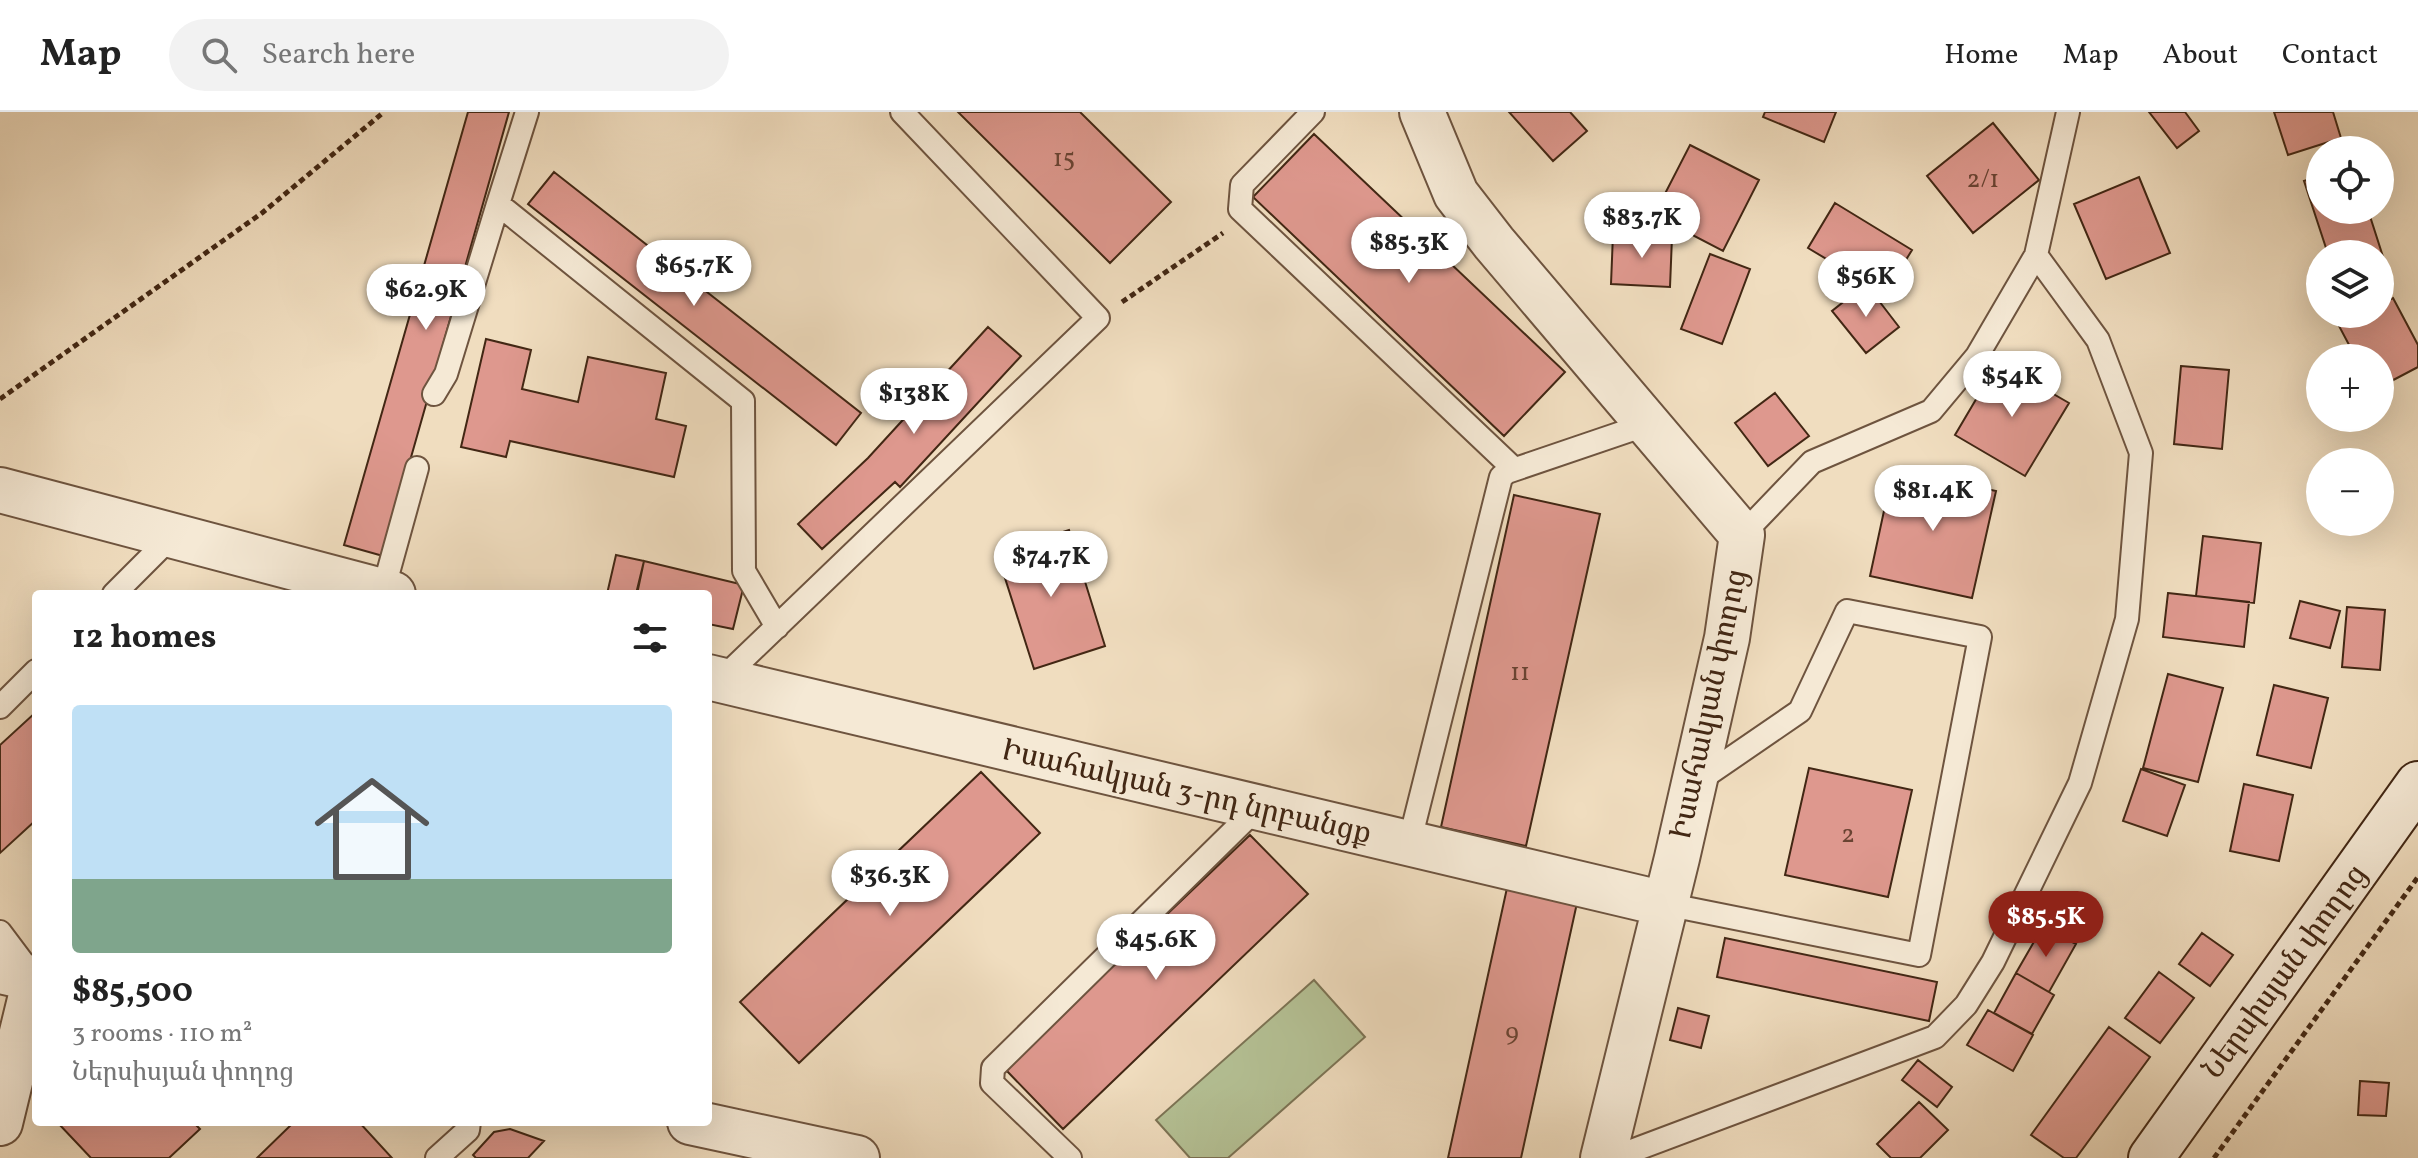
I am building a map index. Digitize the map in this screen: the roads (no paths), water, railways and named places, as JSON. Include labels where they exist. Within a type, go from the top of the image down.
[{"type":"street","name":"Իսահակյան փողոց","points":[[1422,112],[1456,194],[1742,535],[1727,638],[1603,1158]]},
{"type":"street","points":[[0,490],[377,590]]},
{"type":"street","name":"Իսահակյան 3-րդ նրբանցք","points":[[712,683],[1665,904]]},
{"type":"street","name":"Ներսիսյան փողոց","points":[[2151,1158],[2418,784]]},
{"type":"street","points":[[0,971],[32,978]]},
{"type":"street","points":[[1,1114],[32,994]]},
{"type":"street","points":[[706,1126],[826,1155]]},
{"type":"lane","points":[[434,394],[446,374],[527,112]]},
{"type":"lane","points":[[712,683],[777,627],[1098,318],[902,112]]},
{"type":"lane","points":[[1742,535],[1812,462],[1931,411],[1977,356],[2036,255],[2068,112]]},
{"type":"lane","points":[[1303,115],[1242,185],[1240,209],[1514,469]]},
{"type":"lane","points":[[498,204],[743,401],[744,571],[777,627]]},
{"type":"lane","points":[[1613,1158],[1935,1037],[1966,1005],[1993,962],[2080,783],[2127,619],[2141,453],[2098,340],[2036,255]]},
{"type":"lane","points":[[1409,844],[1501,477],[1514,469],[1648,424]]},
{"type":"lane","points":[[389,590],[417,468]]},
{"type":"lane","points":[[118,590],[172,536]]},
{"type":"lane","points":[[1665,904],[1919,955],[1980,637],[1847,611],[1800,711],[1694,784]]},
{"type":"lane","points":[[0,707],[32,675]]},
{"type":"lane","points":[[1070,1158],[992,1083],[993,1068],[1257,808]]},
{"type":"lane","points":[[0,932],[32,974]]},
{"type":"lane","points":[[437,1158],[468,1130],[468,1126]]}]
